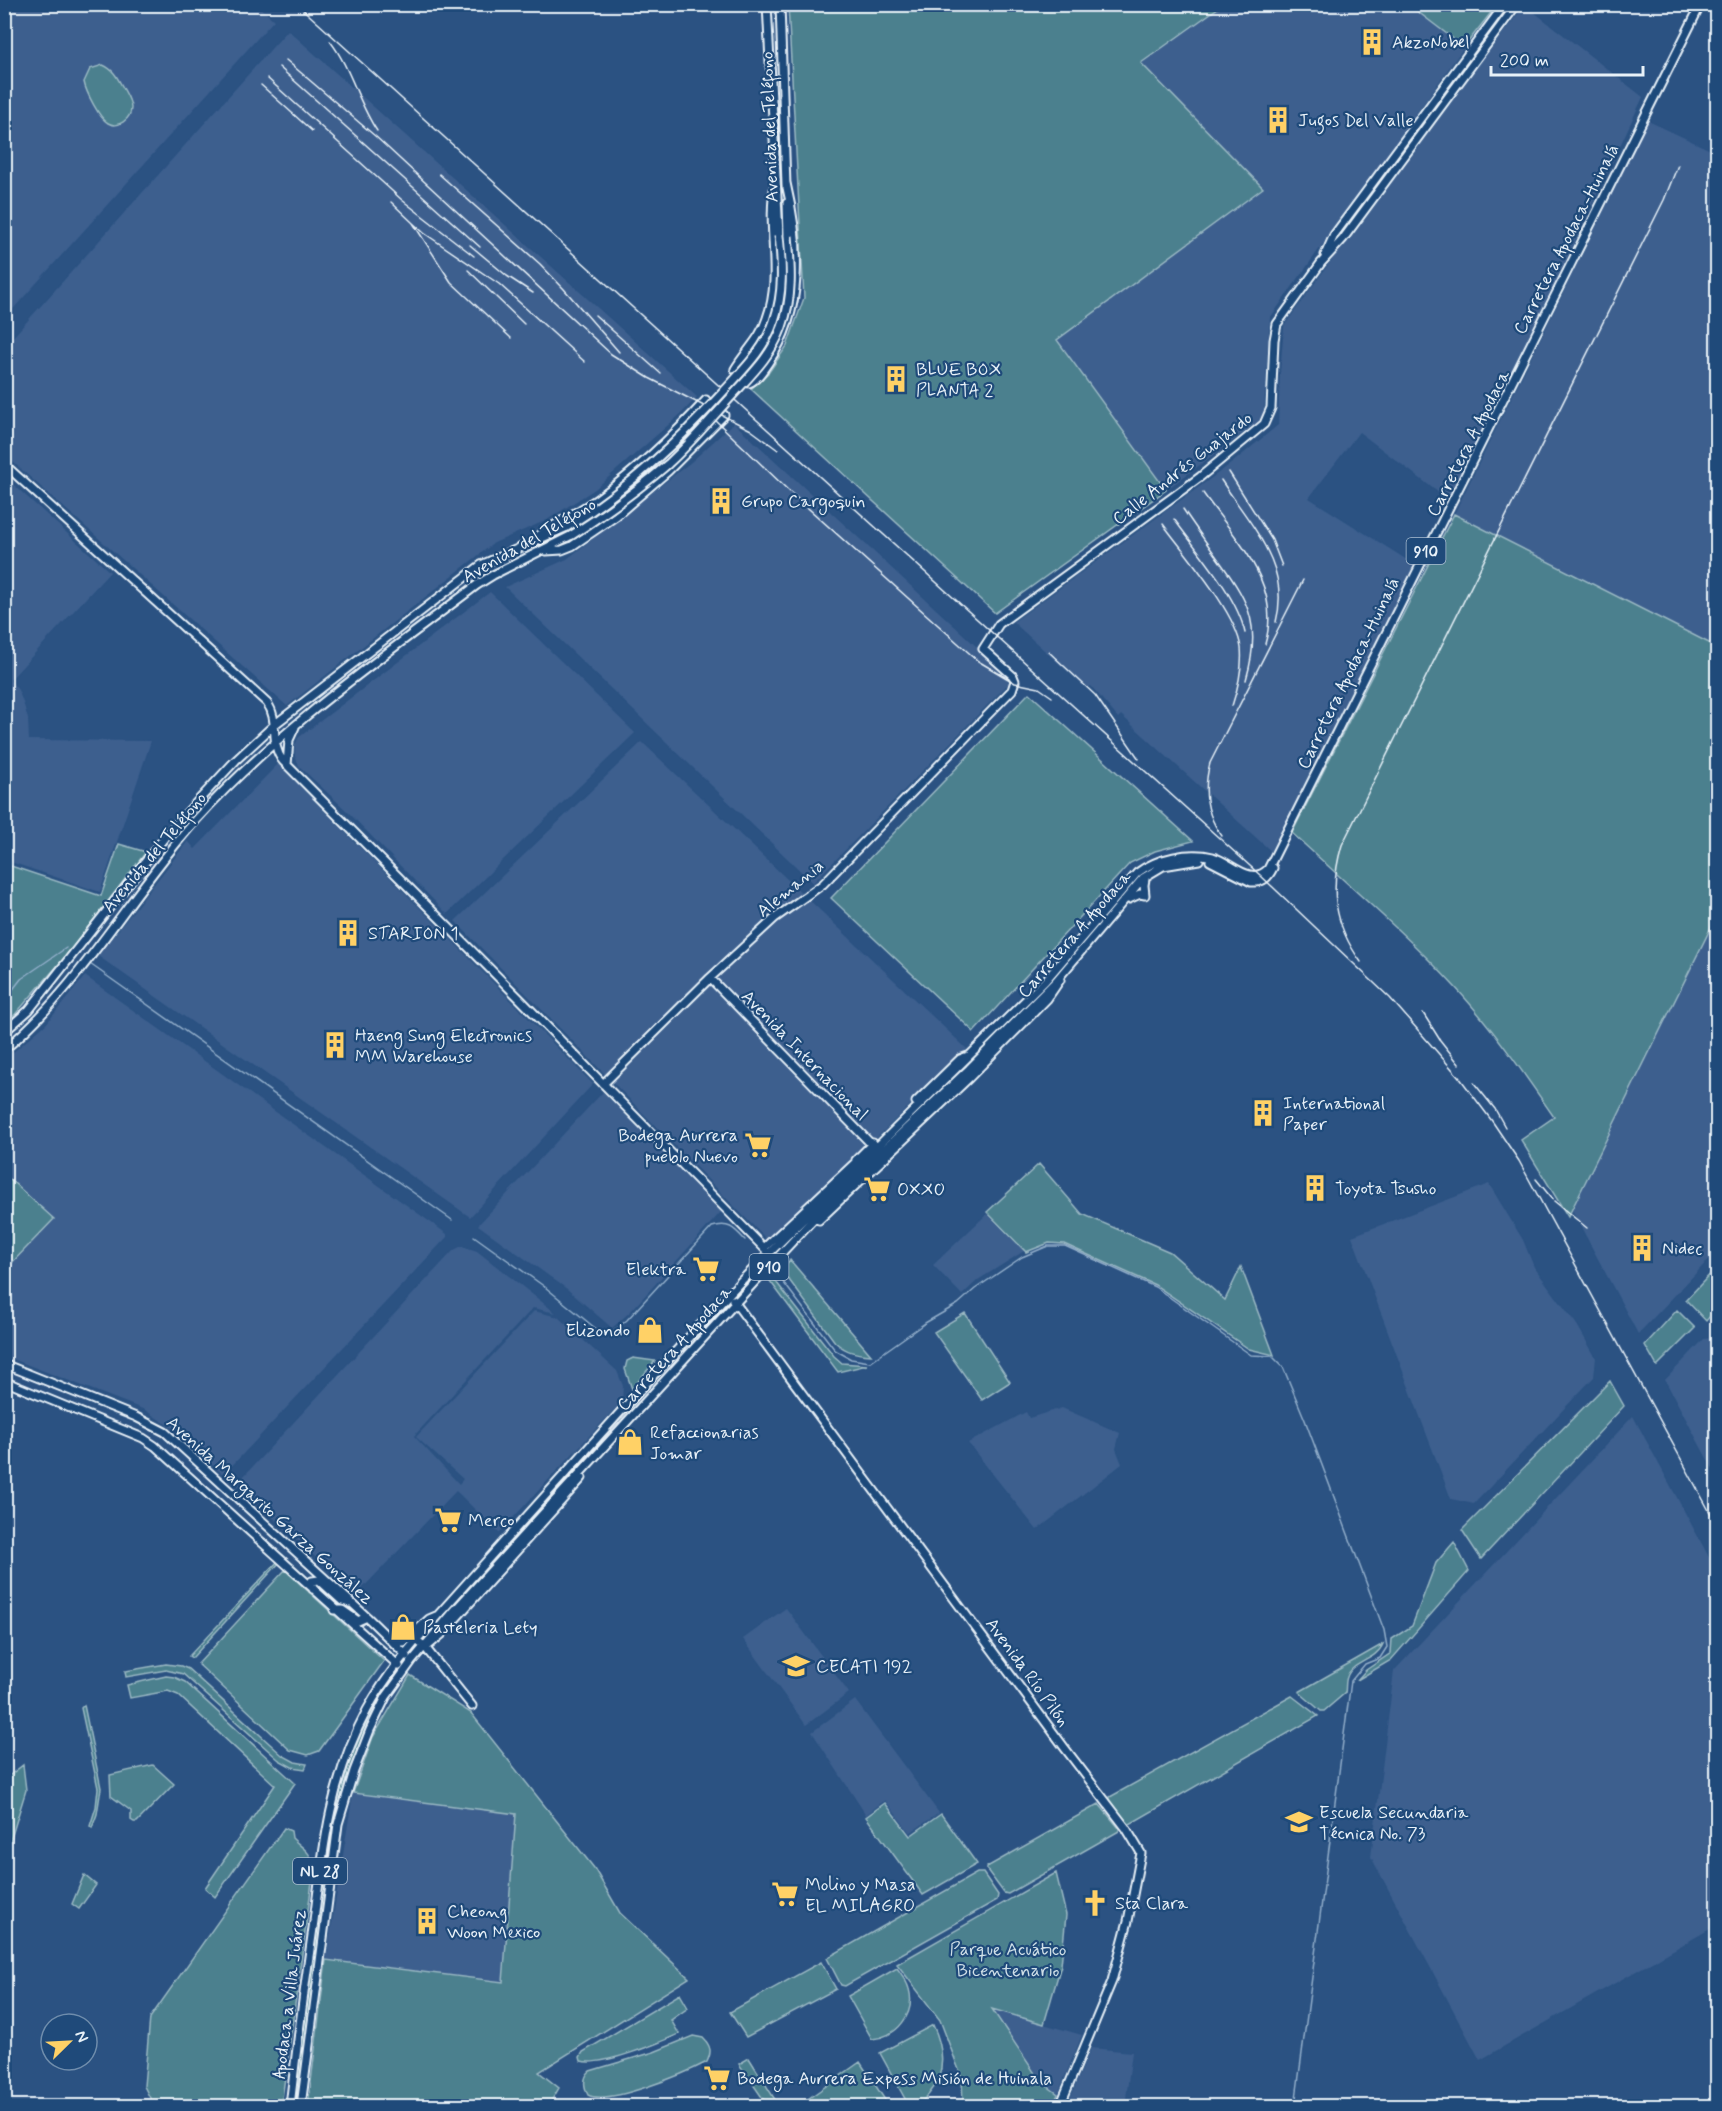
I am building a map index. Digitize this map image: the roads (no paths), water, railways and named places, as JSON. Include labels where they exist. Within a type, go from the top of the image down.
[{"type":"main road","name":"Avenida del Teléfono","points":[[4,1032],[29,1010],[168,833],[236,760],[274,724],[471,572],[492,559],[567,527],[600,506],[657,461],[700,418],[759,350],[774,322],[781,295],[767,4]]},
{"type":"main road","name":"Avenida del Teléfono","points":[[4,1050],[40,1018],[197,819],[276,741],[477,585],[572,535],[620,502],[668,463],[709,421],[767,355],[782,328],[789,303],[791,278],[780,4]]},
{"type":"main road","name":"Calle Andrés Guajardo","points":[[1321,263],[1334,235],[1505,4]]},
{"type":"main road","name":"Calle Andrés Guajardo","points":[[1015,683],[1011,674],[983,649],[996,628],[1008,615],[1191,484],[1264,424],[1271,408],[1274,340],[1277,324],[1517,4]]},
{"type":"main road","name":"Carretera Apodaca-Huinalá","points":[[1062,960],[1132,878],[1150,865],[1177,857],[1202,855],[1218,858],[1252,876],[1260,875],[1268,869],[1703,4]]},
{"type":"main road","name":"Carretera A Apodaca","points":[[875,1149],[969,1070],[1067,968],[1146,876],[1163,866],[1202,860],[1215,862],[1251,882],[1265,880],[1271,873],[1395,619],[1703,4]]},
{"type":"main road","points":[[775,184],[771,212],[775,274],[773,297],[763,328],[735,369],[749,383],[753,382],[764,370],[781,342],[791,318],[794,302],[795,245],[792,210],[786,183]]},
{"type":"main road","points":[[527,544],[596,500],[624,478],[706,400]]},
{"type":"main road","points":[[544,551],[567,548],[616,516],[668,471],[724,415]]},
{"type":"main road","points":[[683,424],[696,431],[700,440]]},
{"type":"main road","points":[[4,464],[267,703],[274,714],[279,756],[287,765],[766,1251]]},
{"type":"main road","name":"Alemania","points":[[603,1084],[710,978],[775,918],[823,884],[1012,690],[1015,683]]},
{"type":"main road","points":[[287,765],[289,740],[296,724]]},
{"type":"main road","points":[[1107,908],[1114,904],[1129,886],[1137,885],[1136,878],[1150,865]]},
{"type":"main road","points":[[1122,904],[1134,896],[1145,895],[1146,876]]},
{"type":"main road","points":[[74,955],[85,962]]},
{"type":"main road","name":"Carretera A Apodaca","points":[[405,1654],[414,1638],[438,1615],[651,1378],[729,1295],[766,1251],[973,1054],[1045,981],[1062,960]]},
{"type":"main road","points":[[803,1232],[864,1179],[969,1078],[1047,999],[1067,968]]},
{"type":"main road","name":"Avenida Internacional","points":[[710,978],[875,1149]]},
{"type":"main road","points":[[861,1163],[875,1149]]},
{"type":"main road","name":"Carretera A Apodaca","points":[[412,1661],[735,1303],[803,1232],[861,1163]]},
{"type":"main road","name":"Avenida Río Pilón","points":[[729,1295],[1126,1828],[1141,1853],[1128,1921],[1112,1981],[1060,2106]]},
{"type":"main road","name":"Avenida Margarito Garza González","points":[[4,1364],[136,1417],[165,1432],[412,1661]]},
{"type":"main road","name":"Avenida Margarito Garza González","points":[[4,1381],[143,1438],[155,1446],[334,1610],[404,1670]]},
{"type":"main road","points":[[424,1646],[442,1634],[628,1428]]},
{"type":"main road","points":[[315,1592],[311,1583],[316,1579],[342,1601],[352,1603]]},
{"type":"main road","points":[[334,1610],[342,1610],[358,1621],[367,1617]]},
{"type":"main road","points":[[391,1641],[404,1642],[414,1638],[424,1646],[472,1706]]},
{"type":"main road","name":"Apodaca a Villa Juárez","points":[[290,2106],[327,1823],[341,1770],[357,1730],[375,1696],[405,1654]]},
{"type":"main road","name":"Apodaca a Villa Juárez","points":[[301,2106],[338,1824],[345,1796],[370,1730],[386,1697],[412,1661]]},
{"type":"waterway","points":[[4,1001],[21,979],[66,948]]},
{"type":"waterway","points":[[90,964],[452,1220]]},
{"type":"waterway","points":[[474,1236],[545,1287],[600,1332],[612,1333],[627,1320],[712,1227],[723,1225],[731,1227],[745,1240]]},
{"type":"waterway","points":[[777,1274],[835,1350],[851,1359],[870,1362],[925,1323],[958,1304],[975,1289],[1022,1257],[1048,1246],[1065,1246],[1155,1287],[1251,1355],[1272,1356],[1283,1367],[1384,1630],[1387,1647],[1380,1658],[1365,1664],[1351,1681],[1295,2106]]},
{"type":"railway","points":[[297,4],[1260,875],[1390,998],[1459,1077],[1519,1161],[1718,1527]]},
{"type":"railway","points":[[330,41],[344,63],[377,131]]},
{"type":"railway","points":[[286,60],[375,136],[611,354],[649,378],[751,430],[778,450]]},
{"type":"railway","points":[[279,67],[480,247]]},
{"type":"railway","points":[[267,78],[402,200],[474,256]]},
{"type":"railway","points":[[261,85],[312,131]]},
{"type":"railway","points":[[1361,962],[1345,934],[1337,906],[1336,876],[1342,845],[1664,200],[1678,165]]},
{"type":"railway","points":[[439,174],[540,264],[619,352]]},
{"type":"railway","points":[[391,202],[413,223],[451,282],[511,338]]},
{"type":"railway","points":[[413,223],[499,284],[585,362]]},
{"type":"railway","points":[[470,245],[507,276],[533,293]]},
{"type":"railway","points":[[468,270],[524,324]]},
{"type":"railway","points":[[595,315],[660,373]]},
{"type":"railway","points":[[712,417],[789,491],[978,661],[1015,683],[1039,688],[1052,697]]},
{"type":"railway","points":[[1229,472],[1272,540],[1282,566]]},
{"type":"railway","points":[[1221,480],[1256,530],[1273,564],[1278,582],[1279,601],[1276,622]]},
{"type":"railway","points":[[1203,493],[1253,563],[1262,582],[1269,622],[1265,644]]},
{"type":"railway","points":[[1183,509],[1231,578],[1246,605],[1253,631],[1253,646],[1246,680]]},
{"type":"railway","points":[[1174,519],[1225,589],[1241,619],[1245,633]]},
{"type":"railway","points":[[1163,524],[1220,601],[1237,634],[1241,648],[1241,663],[1232,706]]},
{"type":"railway","points":[[1222,836],[1212,819],[1207,801],[1210,763],[1303,580]]},
{"type":"railway","points":[[1049,652],[1095,695],[1139,759]]},
{"type":"railway","points":[[1423,1013],[1459,1064]]},
{"type":"railway","points":[[1474,1083],[1495,1109],[1505,1127]]},
{"type":"railway","points":[[1536,1179],[1554,1201],[1587,1228]]},
{"type":"place","name":"AkzoNobel","points":[[1372,42]]},
{"type":"place","name":"Jugos Del Valle","points":[[1278,120]]},
{"type":"place","name":"BLUE BOX PLANTA 2","points":[[896,379]]},
{"type":"place","name":"Grupo Cargoquin","points":[[721,501]]},
{"type":"place","name":"STARION 1","points":[[348,933]]},
{"type":"place","name":"Haeng Sung Electronics MM Warehouse","points":[[335,1045]]},
{"type":"place","name":"International Paper","points":[[1263,1113]]},
{"type":"place","name":"Bodega Aurrera pueblo Nuevo","points":[[758,1145]]},
{"type":"place","name":"Toyota Tsusho","points":[[1315,1188]]},
{"type":"place","name":"OXXO","points":[[877,1189]]},
{"type":"place","name":"Nidec","points":[[1642,1248]]},
{"type":"place","name":"Elektra","points":[[706,1269]]},
{"type":"place","name":"Elizondo","points":[[650,1330]]},
{"type":"place","name":"Refaccionarias Jomar","points":[[630,1442]]},
{"type":"place","name":"Merco","points":[[448,1520]]},
{"type":"place","name":"Pasteleria Lety","points":[[403,1627]]},
{"type":"place","name":"CECATI 192","points":[[796,1666]]},
{"type":"place","name":"Escuela Secundaria Técnica No. 73","points":[[1299,1822]]},
{"type":"place","name":"Molino y Masa EL MILAGRO","points":[[785,1894]]},
{"type":"place","name":"Sta Clara","points":[[1095,1903]]},
{"type":"place","name":"Cheong Woon Mexico","points":[[427,1921]]},
{"type":"place","name":"Bodega Aurrera Expess Misión de Huinala","points":[[717,2078]]},
{"type":"park label","name":"Parque Acuático Bicentenario","points":[[1008,1959]]}]
